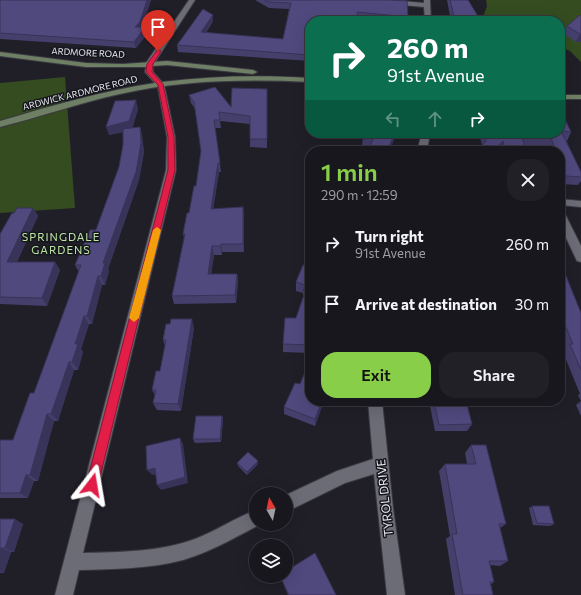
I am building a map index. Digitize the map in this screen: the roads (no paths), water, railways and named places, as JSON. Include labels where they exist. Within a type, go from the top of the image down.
[{"type":"street","points":[[64,595],[171,170],[171,137],[160,84],[149,72],[150,64],[192,0]]},
{"type":"street","points":[[386,2],[427,2],[428,16]]},
{"type":"street","name":"ARDMORE ROAD","points":[[0,54],[86,64],[123,66],[150,64],[194,65],[294,79]]},
{"type":"street","name":"ARDWICK ARDMORE ROAD","points":[[0,124],[89,99],[160,84],[225,78],[305,80]]},
{"type":"street","points":[[565,97],[581,97]]},
{"type":"street","points":[[565,202],[581,204]]},
{"type":"street","points":[[565,224],[581,258]]},
{"type":"street","name":"TYROL DRIVE","points":[[375,406],[385,508],[396,595]]},
{"type":"street","points":[[293,500],[342,476],[381,464]]},
{"type":"street","points":[[73,562],[112,561],[173,554],[215,539],[249,522]]},
{"type":"district","name":"SPRINGDALE GARDENS","points":[[61,243]]}]
